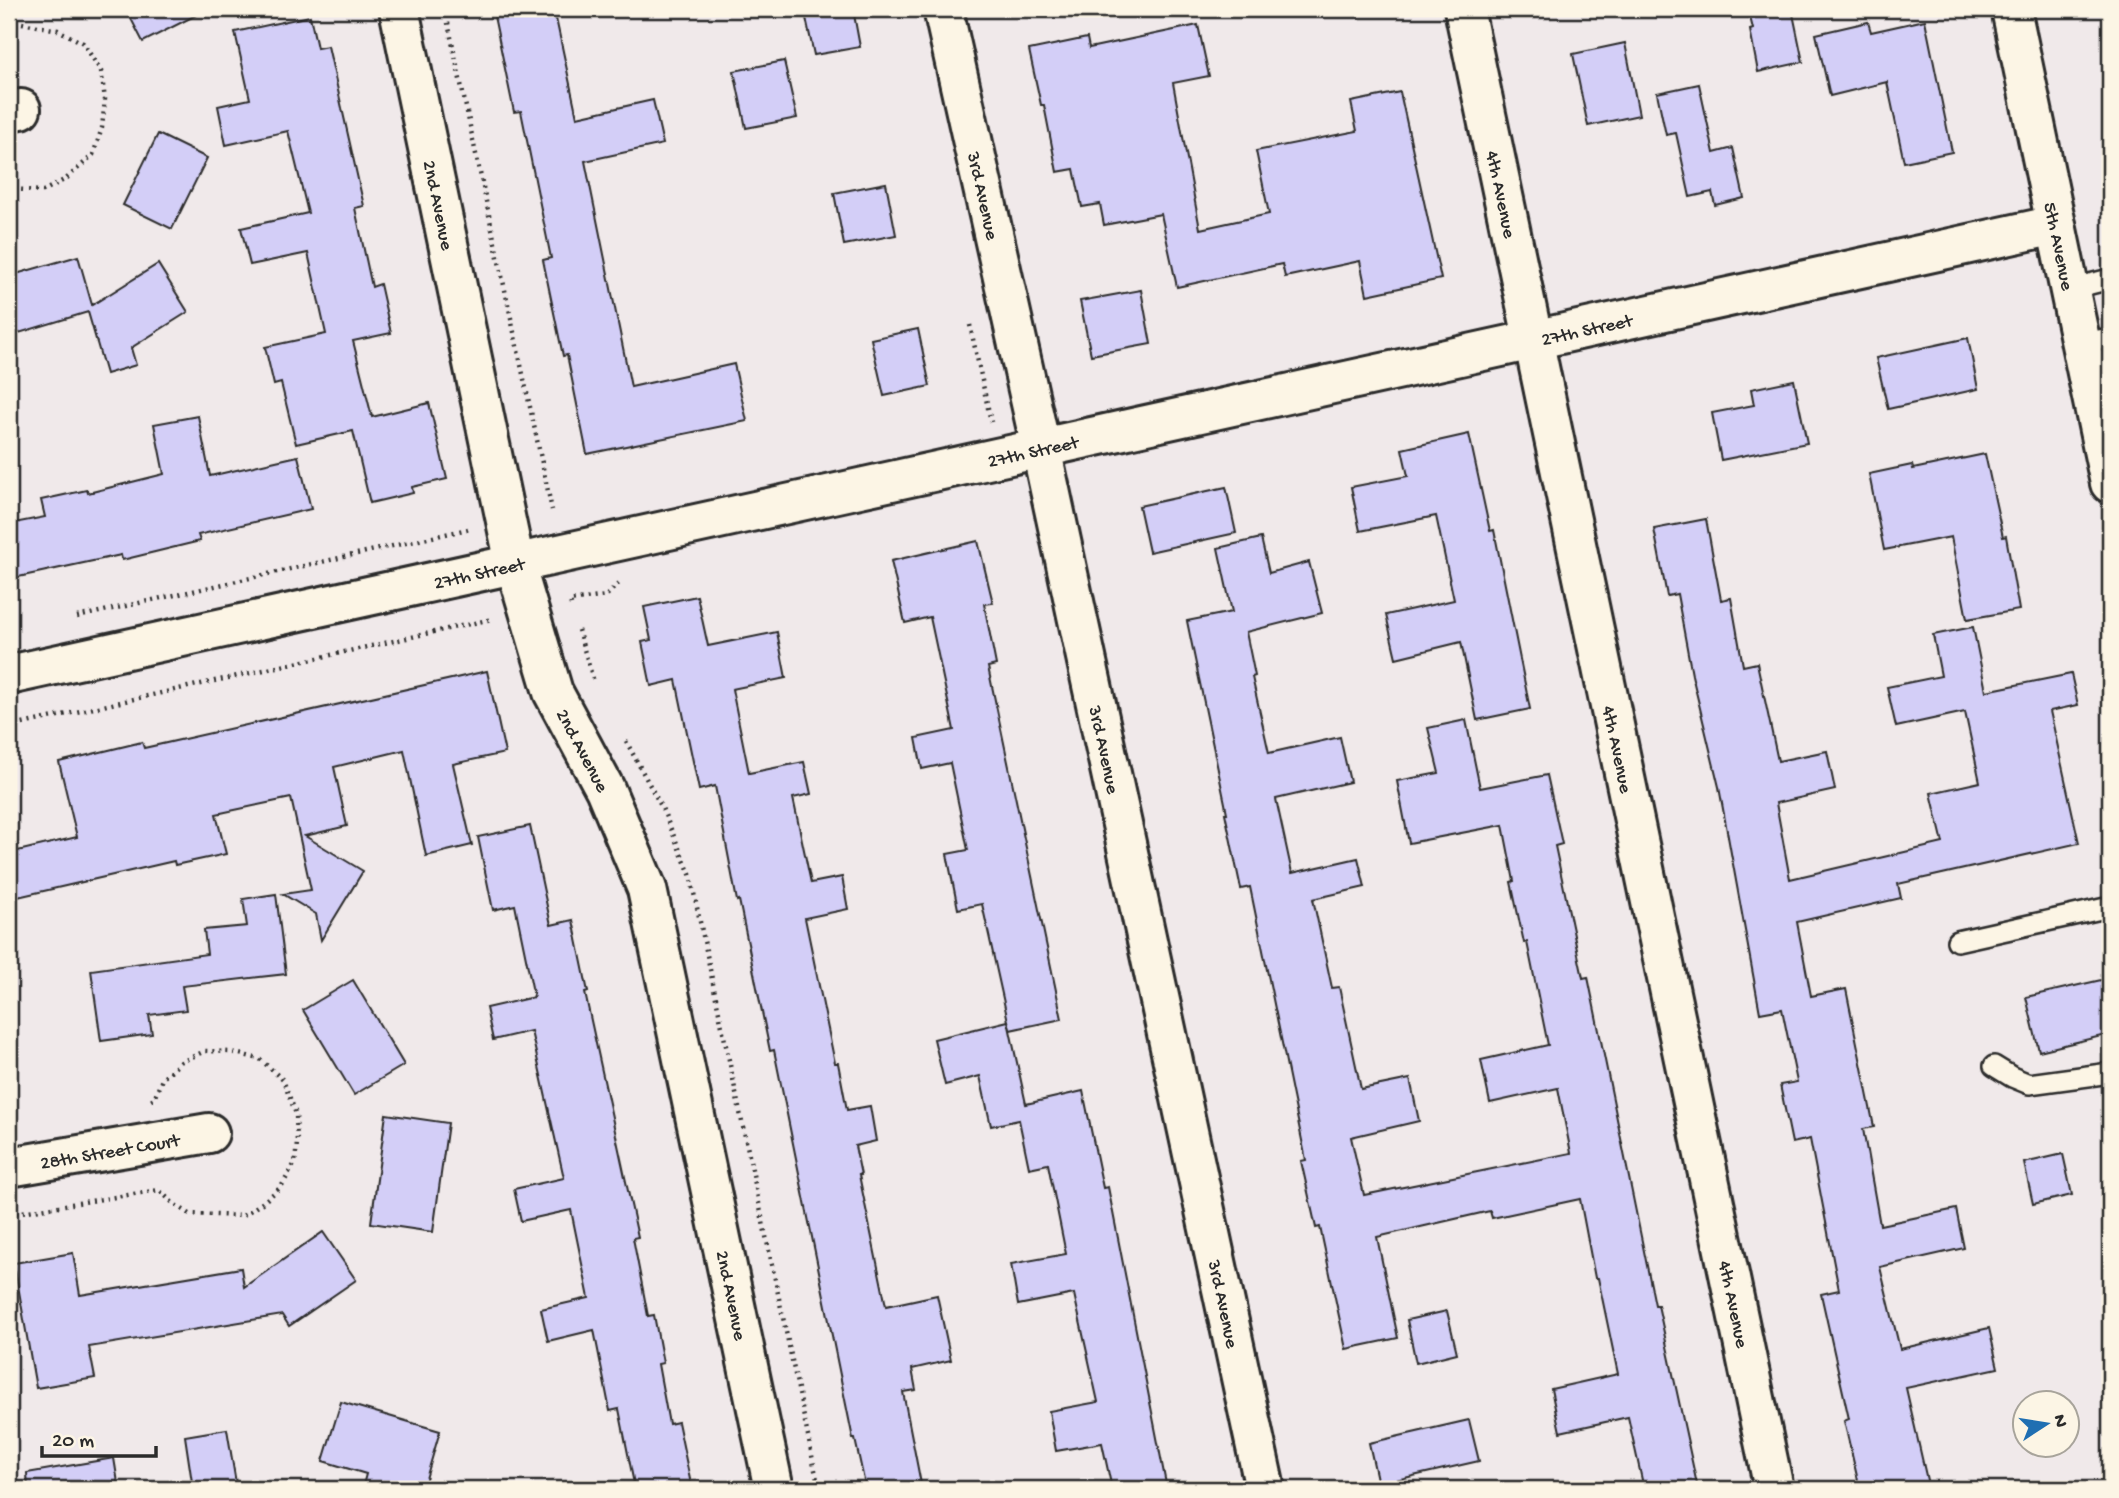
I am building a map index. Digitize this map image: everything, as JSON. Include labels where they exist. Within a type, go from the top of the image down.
[{"type":"street","name":"2nd Avenue","points":[[399,9],[515,564],[554,692],[605,789],[647,889],[774,1489]]},
{"type":"street","name":"3rd Avenue","points":[[943,9],[1041,448],[1265,1489]]},
{"type":"street","name":"4th Avenue","points":[[1464,9],[1774,1489]]},
{"type":"street","name":"5th Avenue","points":[[2011,9],[2070,289],[2096,341],[2110,483]]},
{"type":"street","name":"27th Street","points":[[9,675],[2056,225]]},
{"type":"street","name":"28th Street Court","points":[[9,1167],[209,1133]]},
{"type":"lane","points":[[2070,289],[2110,279]]},
{"type":"lane","points":[[1957,941],[2110,907]]},
{"type":"lane","points":[[1994,1066],[2029,1084],[2110,1073]]},
{"type":"path","points":[[445,9],[552,510]]},
{"type":"path","points":[[9,27],[22,23],[58,30],[83,43],[101,71],[105,99],[102,128],[93,155],[66,179],[43,191],[9,189]]},
{"type":"path","points":[[76,617],[478,527]]},
{"type":"path","points":[[574,614],[570,601],[606,596],[625,578]]},
{"type":"path","points":[[9,727],[497,618]]},
{"type":"path","points":[[578,628],[597,693]]},
{"type":"path","points":[[624,738],[662,808],[690,874],[819,1489]]},
{"type":"building","points":[[126,9],[208,9],[143,42]]},
{"type":"building","points":[[531,9],[554,9],[577,117],[653,100],[663,144],[585,161],[631,387],[734,364],[747,421],[587,454],[567,355],[563,356],[543,260],[551,258],[521,111],[514,112],[494,16]]},
{"type":"building","points":[[853,9],[860,47],[814,55],[805,13]]},
{"type":"building","points":[[1748,9],[1792,9],[1803,62],[1758,72]]},
{"type":"building","points":[[310,16],[317,48],[328,46],[364,206],[355,208],[372,287],[380,284],[391,333],[353,341],[372,417],[429,403],[447,479],[412,487],[413,493],[370,503],[353,431],[296,444],[281,383],[274,385],[265,347],[326,334],[308,253],[250,265],[241,228],[308,213],[288,131],[226,145],[218,106],[250,99],[235,32]]},
{"type":"building","points":[[1925,20],[1952,152],[1904,162],[1887,82],[1830,96],[1816,34],[1868,22],[1871,32]]},
{"type":"building","points":[[1198,25],[1209,76],[1173,83],[1200,229],[1269,214],[1256,151],[1357,131],[1351,102],[1400,92],[1441,279],[1367,295],[1360,261],[1285,277],[1282,264],[1177,287],[1161,214],[1104,225],[1100,204],[1082,207],[1074,169],[1057,172],[1044,105],[1041,105],[1029,50],[1087,38],[1089,48]]},
{"type":"building","points":[[1625,43],[1639,115],[1588,126],[1573,54]]},
{"type":"building","points":[[784,61],[797,118],[746,128],[734,71]]},
{"type":"building","points":[[1699,84],[1714,153],[1733,148],[1744,198],[1715,205],[1712,192],[1690,197],[1676,133],[1666,135],[1657,93]]},
{"type":"building","points":[[158,134],[207,158],[172,229],[123,205]]},
{"type":"building","points":[[886,183],[896,235],[844,245],[834,193]]},
{"type":"building","points":[[78,256],[92,305],[158,264],[188,312],[131,348],[136,365],[106,374],[88,312],[9,336],[9,276]]},
{"type":"building","points":[[1141,290],[1151,344],[1091,355],[1080,301]]},
{"type":"building","points":[[918,329],[930,386],[884,396],[871,339]]},
{"type":"building","points":[[1968,338],[1978,389],[1888,409],[1876,358]]},
{"type":"building","points":[[1794,380],[1807,443],[1721,460],[1712,413],[1754,405],[1751,389]]},
{"type":"building","points":[[198,416],[210,476],[298,456],[311,509],[198,535],[200,541],[122,560],[121,555],[9,579],[9,524],[45,517],[41,500],[87,490],[88,493],[164,474],[154,424]]},
{"type":"building","points":[[1469,434],[1490,531],[1494,530],[1530,709],[1477,720],[1461,642],[1396,658],[1386,615],[1454,600],[1436,516],[1360,531],[1351,487],[1408,476],[1402,449]]},
{"type":"building","points":[[1985,454],[2003,537],[2006,536],[2019,610],[1967,619],[1951,537],[1884,550],[1869,474],[1912,465],[1913,469]]},
{"type":"building","points":[[1226,487],[1236,533],[1149,552],[1139,506]]},
{"type":"building","points":[[1706,519],[1721,600],[1731,598],[1743,666],[1757,663],[1778,761],[1827,751],[1835,790],[1776,803],[1790,879],[1943,843],[1931,793],[1980,782],[1965,712],[1896,727],[1887,687],[1941,676],[1933,635],[1973,627],[1986,691],[2071,674],[2078,705],[2050,711],[2079,843],[1898,884],[1901,898],[1797,922],[1811,996],[1846,989],[1874,1127],[1863,1129],[1880,1225],[1956,1209],[1964,1248],[1880,1267],[1900,1349],[1989,1328],[1998,1368],[1906,1388],[1929,1489],[1860,1489],[1844,1421],[1849,1419],[1821,1294],[1839,1290],[1810,1139],[1792,1143],[1780,1085],[1797,1082],[1782,1009],[1760,1013],[1719,787],[1692,675],[1677,594],[1667,596],[1654,529]]},
{"type":"building","points":[[1261,538],[1269,573],[1309,562],[1322,613],[1246,632],[1255,676],[1252,677],[1269,753],[1340,737],[1350,782],[1276,799],[1292,873],[1358,858],[1365,887],[1313,899],[1332,988],[1339,987],[1361,1089],[1410,1079],[1419,1121],[1351,1137],[1364,1195],[1571,1153],[1558,1088],[1490,1103],[1481,1060],[1548,1045],[1527,942],[1524,943],[1511,882],[1514,881],[1503,825],[1409,843],[1397,781],[1439,773],[1428,728],[1466,720],[1480,788],[1547,775],[1562,844],[1555,846],[1583,978],[1588,977],[1655,1305],[1658,1305],[1698,1489],[1644,1489],[1628,1417],[1560,1432],[1551,1389],[1618,1374],[1598,1278],[1595,1278],[1580,1199],[1492,1218],[1490,1211],[1377,1237],[1398,1338],[1346,1349],[1320,1227],[1316,1228],[1301,1161],[1306,1160],[1250,887],[1241,889],[1187,621],[1232,612],[1218,548]]},
{"type":"building","points":[[978,541],[993,603],[984,604],[996,665],[988,667],[1062,1019],[1010,1030],[982,904],[958,909],[947,854],[968,850],[950,763],[922,769],[916,738],[954,730],[930,617],[905,623],[891,561]]},
{"type":"building","points":[[697,596],[708,646],[777,632],[786,678],[732,689],[749,773],[804,762],[811,794],[793,798],[811,883],[842,877],[848,909],[805,918],[847,1110],[870,1106],[876,1141],[855,1146],[886,1306],[937,1295],[951,1360],[912,1369],[916,1390],[903,1392],[922,1489],[866,1489],[853,1439],[774,1050],[770,1051],[739,900],[737,901],[715,786],[699,790],[676,680],[651,686],[642,642],[651,640],[644,607]]},
{"type":"building","points":[[487,671],[505,753],[453,764],[472,845],[426,856],[404,750],[334,767],[347,826],[305,836],[363,871],[321,940],[316,914],[283,894],[311,890],[291,798],[216,814],[226,854],[175,865],[174,861],[9,899],[9,853],[77,837],[59,762],[142,742],[144,748]]},
{"type":"building","points":[[530,826],[551,925],[573,920],[588,992],[585,993],[638,1237],[633,1238],[648,1316],[654,1315],[663,1363],[658,1364],[669,1424],[678,1422],[692,1489],[635,1489],[619,1409],[610,1411],[594,1330],[548,1341],[541,1309],[589,1298],[571,1210],[521,1221],[514,1189],[564,1178],[531,1031],[493,1040],[486,1008],[534,997],[515,905],[493,910],[478,837]]},
{"type":"building","points":[[276,894],[286,974],[182,986],[186,1010],[149,1015],[152,1034],[101,1041],[91,970],[207,954],[204,930],[247,926],[243,899]]},
{"type":"building","points":[[2110,978],[2110,1034],[2039,1051],[2026,997]]},
{"type":"building","points":[[353,980],[404,1065],[354,1095],[303,1010]]},
{"type":"building","points":[[1008,1021],[1026,1104],[1083,1091],[1103,1188],[1108,1187],[1167,1489],[1112,1489],[1102,1443],[1056,1451],[1049,1411],[1098,1402],[1074,1294],[1018,1305],[1011,1264],[1066,1254],[1048,1164],[1029,1168],[1019,1120],[991,1126],[980,1076],[945,1085],[934,1039]]},
{"type":"building","points":[[386,1114],[448,1123],[433,1232],[371,1223]]},
{"type":"building","points":[[2063,1154],[2072,1195],[2033,1204],[2024,1163]]},
{"type":"building","points":[[323,1232],[356,1280],[289,1326],[282,1315],[89,1347],[95,1378],[36,1388],[14,1263],[73,1253],[80,1295],[241,1268],[244,1287]]},
{"type":"building","points":[[1447,1311],[1457,1353],[1416,1363],[1407,1320]]},
{"type":"building","points":[[341,1402],[440,1431],[423,1489],[362,1489],[366,1474],[323,1461]]},
{"type":"building","points":[[1469,1420],[1479,1461],[1378,1484],[1369,1443]]},
{"type":"building","points":[[227,1429],[237,1489],[193,1489],[185,1436]]},
{"type":"building","points":[[114,1458],[119,1489],[28,1489],[27,1473]]}]
